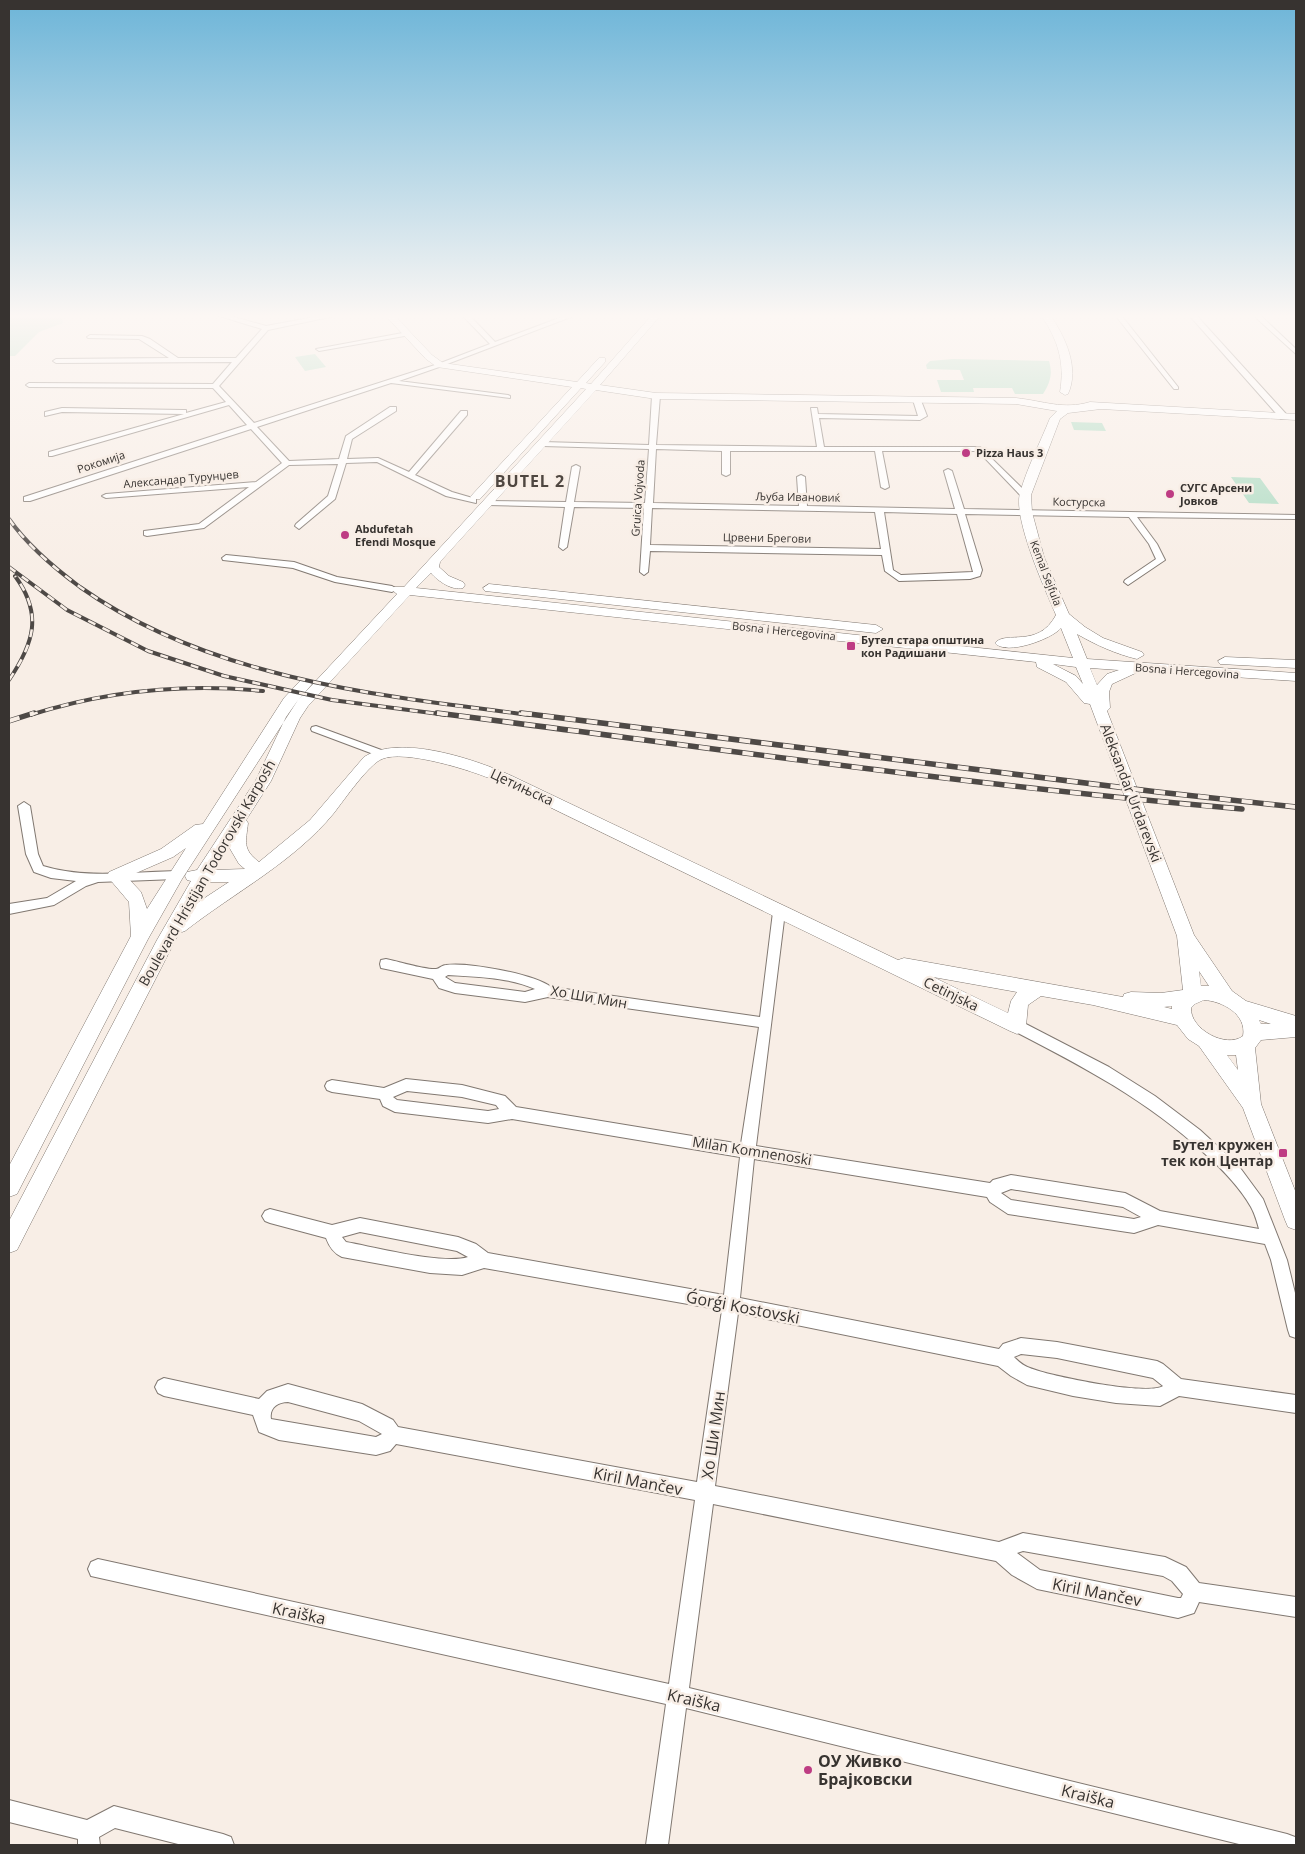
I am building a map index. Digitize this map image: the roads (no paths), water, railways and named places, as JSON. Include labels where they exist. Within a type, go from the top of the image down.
[{"type":"street","name":"Рокомија","points":[[27,499],[327,402]]},
{"type":"street","points":[[462,514],[563,402]]},
{"type":"street","name":"Boulevard Hristijan Todorovski Karposh","points":[[9,1186],[140,936],[176,875],[217,816],[289,701],[430,557],[488,503],[580,402]]},
{"type":"street","name":"Gruica Vojvoda","points":[[644,572],[656,402]]},
{"type":"street","points":[[815,416],[921,418],[923,416],[918,402]]},
{"type":"street","points":[[997,402],[1022,402],[1051,406],[1070,402],[1100,406],[1296,417]]},
{"type":"street","points":[[1051,406],[1070,402]]},
{"type":"street","points":[[1271,402],[1284,416]]},
{"type":"street","points":[[52,454],[230,403],[287,463]]},
{"type":"street","name":"Kemal Sejfula","points":[[1051,406],[1025,495],[1026,512],[1038,557],[1079,656]]},
{"type":"street","points":[[814,407],[822,449]]},
{"type":"street","points":[[299,526],[332,497],[349,438],[393,409]]},
{"type":"street","points":[[48,414],[62,410],[196,412]]},
{"type":"street","points":[[410,475],[464,413]]},
{"type":"street","points":[[543,444],[726,449],[980,449],[1025,495]]},
{"type":"street","points":[[726,449],[726,474]]},
{"type":"street","points":[[878,449],[885,487]]},
{"type":"street","points":[[148,533],[201,526],[287,463],[378,460],[449,494],[473,501]]},
{"type":"street","points":[[563,547],[576,467]]},
{"type":"street","points":[[879,510],[889,571],[899,578],[977,574],[978,570],[948,471]]},
{"type":"street","points":[[801,476],[803,508]]},
{"type":"street","name":"Александар Турунџев","points":[[106,496],[259,484]]},
{"type":"street","name":"Љуба Ивановиќ","points":[[488,503],[1026,512]]},
{"type":"street","name":"Костурска","points":[[1026,512],[1296,517]]},
{"type":"street","points":[[1128,582],[1161,560],[1153,544],[1132,515]]},
{"type":"street","name":"Boulevard Hristijan Todorovski Karposh","points":[[430,557],[444,533]]},
{"type":"street","name":"Црвени Брегови","points":[[646,548],[886,552]]},
{"type":"street","points":[[430,557],[433,567],[439,576],[459,591]]},
{"type":"street","points":[[226,558],[294,565],[335,579],[404,585]]},
{"type":"street","name":"Boulevard Hristijan Todorovski Karposh","points":[[9,1243],[166,940],[202,876],[242,816],[262,781],[293,718],[303,703],[383,616],[404,585]]},
{"type":"street","name":"Bosna i Hercegovina","points":[[404,585],[1079,656],[1151,668],[1296,677]]},
{"type":"street","points":[[383,616],[394,609],[413,602],[459,591]]},
{"type":"street","points":[[1002,648],[1045,635],[1060,622],[1062,615],[1081,632],[1094,639],[1137,655]]},
{"type":"street","points":[[1002,648],[1044,665],[1071,679],[1086,694],[1104,726]]},
{"type":"street","name":"Bosna i Hercegovina","points":[[1079,656],[1137,655],[1296,664]]},
{"type":"street","name":"Aleksandar Urdarevski","points":[[1079,656],[1104,726],[1186,936],[1225,996]]},
{"type":"street","points":[[1104,726],[1105,716],[1100,697],[1105,684],[1112,677],[1123,673],[1151,668]]},
{"type":"street","points":[[316,729],[380,753]]},
{"type":"street","points":[[166,940],[186,919],[259,871],[316,824],[356,774],[369,760],[380,753]]},
{"type":"street","name":"Цетињска","points":[[380,753],[413,754],[448,760],[485,770],[528,789],[884,962]]},
{"type":"street","points":[[24,806],[32,854],[38,870],[46,873],[69,876],[243,876],[259,871]]},
{"type":"street","points":[[9,909],[50,902],[82,883],[109,876],[167,853],[191,838],[217,816]]},
{"type":"street","points":[[242,816],[237,846],[245,860],[259,871]]},
{"type":"street","points":[[109,876],[130,889],[140,904],[140,936]]},
{"type":"street","name":"Хо Ши Мин","points":[[657,1845],[731,1304],[748,1150],[766,1024],[779,912]]},
{"type":"street","name":"Aleksandar Urdarevski","points":[[1186,936],[1191,996]]},
{"type":"street","points":[[884,962],[1093,998],[1183,1020]]},
{"type":"street","name":"Cetinjska","points":[[884,962],[1017,1026]]},
{"type":"street","name":"Хо Ши Мин","points":[[386,964],[438,974],[446,970],[485,972],[524,980],[538,985],[548,992],[766,1024]]},
{"type":"street","points":[[1041,989],[1029,992],[1020,1000],[1016,1008],[1017,1026],[1112,1075],[1150,1100],[1195,1134],[1233,1170],[1258,1204],[1279,1260],[1296,1330]]},
{"type":"street","points":[[1093,998],[1162,1000],[1208,993],[1225,996],[1242,1008],[1296,1024]]},
{"type":"street","points":[[1191,996],[1183,1003],[1181,1011],[1183,1020],[1192,1032],[1206,1042],[1252,1104],[1296,1220]]},
{"type":"street","points":[[1242,1008],[1253,1024],[1249,1039],[1252,1104]]},
{"type":"street","points":[[1206,1042],[1227,1048],[1249,1039],[1296,1029]]},
{"type":"street","name":"Milan Komnenoski","points":[[332,1086],[384,1094],[406,1085],[462,1092],[500,1100],[512,1113]]},
{"type":"street","name":"Milan Komnenoski","points":[[384,1094],[388,1102],[394,1106],[488,1117],[512,1113],[992,1191]]},
{"type":"street","points":[[1158,1218],[1134,1226],[1008,1207],[995,1197],[992,1191],[998,1185],[1011,1182],[1097,1194],[1125,1200],[1158,1218],[1271,1238]]},
{"type":"street","name":"Ǵorǵi Kostovski","points":[[270,1216],[332,1232],[360,1225],[458,1244],[470,1249],[484,1260]]},
{"type":"street","name":"Ǵorǵi Kostovski","points":[[332,1232],[335,1241],[342,1249],[430,1266],[462,1267],[484,1260],[731,1304],[1002,1358],[1010,1366],[1028,1376],[1103,1392],[1136,1397],[1160,1397],[1177,1387]]},
{"type":"street","points":[[1002,1358],[1009,1350],[1021,1346],[1066,1351],[1157,1370],[1177,1387],[1296,1404]]},
{"type":"street","points":[[164,1387],[263,1409]]},
{"type":"street","points":[[278,1393],[288,1394],[362,1412],[383,1422],[393,1435],[384,1445],[376,1446],[279,1431],[265,1426],[261,1418],[263,1409],[271,1397],[278,1393]]},
{"type":"street","name":"Kiril Mančev","points":[[393,1435],[705,1493],[1001,1552],[1037,1579],[1178,1608],[1187,1606],[1194,1592]]},
{"type":"street","points":[[1001,1552],[1012,1545],[1023,1542],[1165,1567],[1179,1574],[1194,1592],[1296,1607]]},
{"type":"street","name":"Kraiška","points":[[98,1569],[678,1696],[1287,1845]]},
{"type":"street","points":[[9,1811],[89,1838],[114,1817],[223,1845]]},
{"type":"railway","points":[[9,519],[41,556],[80,587],[130,618],[183,643],[239,662],[296,678],[414,700],[531,715]]},
{"type":"railway","points":[[9,567],[67,610],[148,651],[224,676],[332,700],[447,715]]},
{"type":"railway","points":[[9,680],[24,653],[32,628],[29,603],[24,590],[15,576]]},
{"type":"railway","points":[[30,715],[87,700],[145,691],[204,688],[263,691]]},
{"type":"railway","points":[[9,721],[34,713]]},
{"type":"railway","points":[[437,713],[1040,789],[1242,809]]},
{"type":"railway","points":[[521,713],[1158,792],[1296,807]]},
{"type":"place","name":"Pizza Haus 3","points":[[966,453]]},
{"type":"place","name":"СУГС Арсени Јовков","points":[[1170,494]]},
{"type":"place","name":"Abdufetah Efendi Mosque","points":[[345,535]]},
{"type":"place","name":"Бутел стара општина кон Радишани","points":[[851,646]]},
{"type":"place","name":"Бутел кружен тек кон Центар","points":[[1283,1153]]},
{"type":"place","name":"ОУ Живко Брајковски","points":[[808,1770]]},
{"type":"district","name":"BUTEL 2","points":[[530,481]]}]
